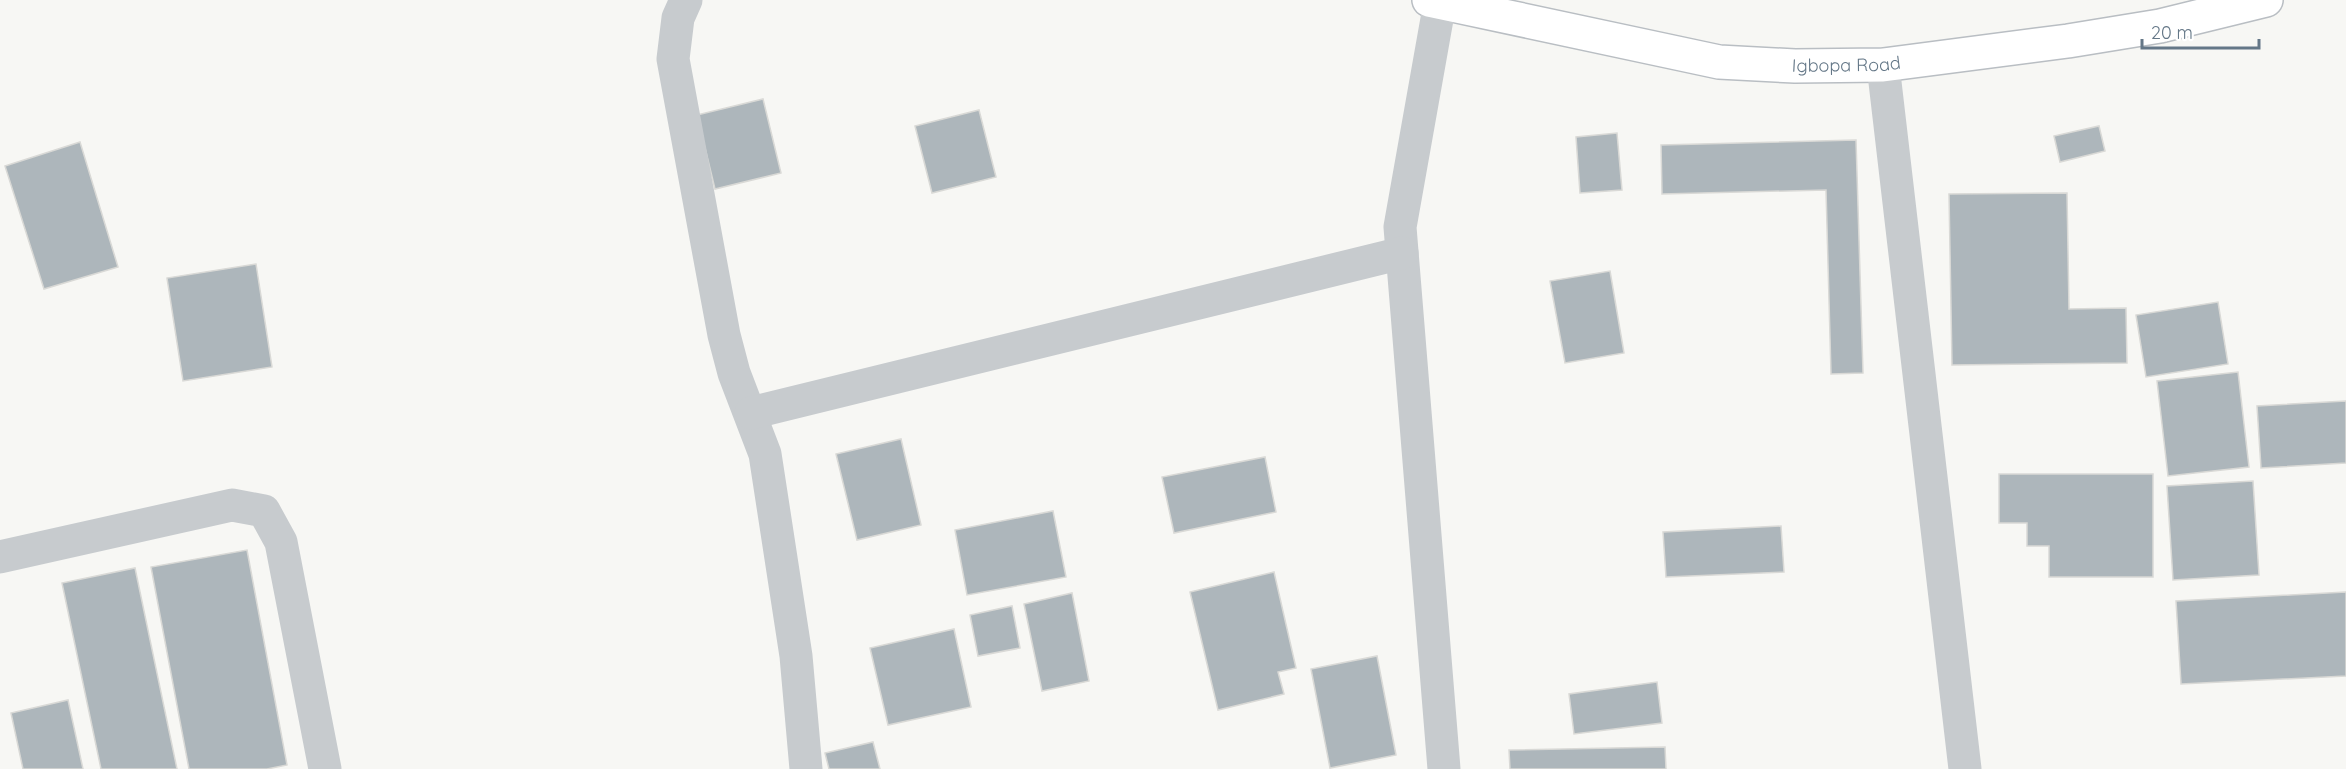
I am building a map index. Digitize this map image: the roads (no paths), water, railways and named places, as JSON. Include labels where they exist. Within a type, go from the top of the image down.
[{"type":"street","points":[[686,0],[678,18],[673,59],[724,335],[734,373],[765,454],[796,656],[806,769]]},
{"type":"street","name":"Igbopa Road","points":[[1435,1],[1719,62],[1795,66],[1883,65],[2068,40],[2160,26],[2266,0]]},
{"type":"street","points":[[1435,1],[1400,227],[1444,769]]},
{"type":"street","points":[[1883,65],[1965,769]]},
{"type":"street","points":[[751,413],[1402,253]]},
{"type":"street","points":[[0,557],[232,505],[264,511],[281,542],[325,769]]}]
